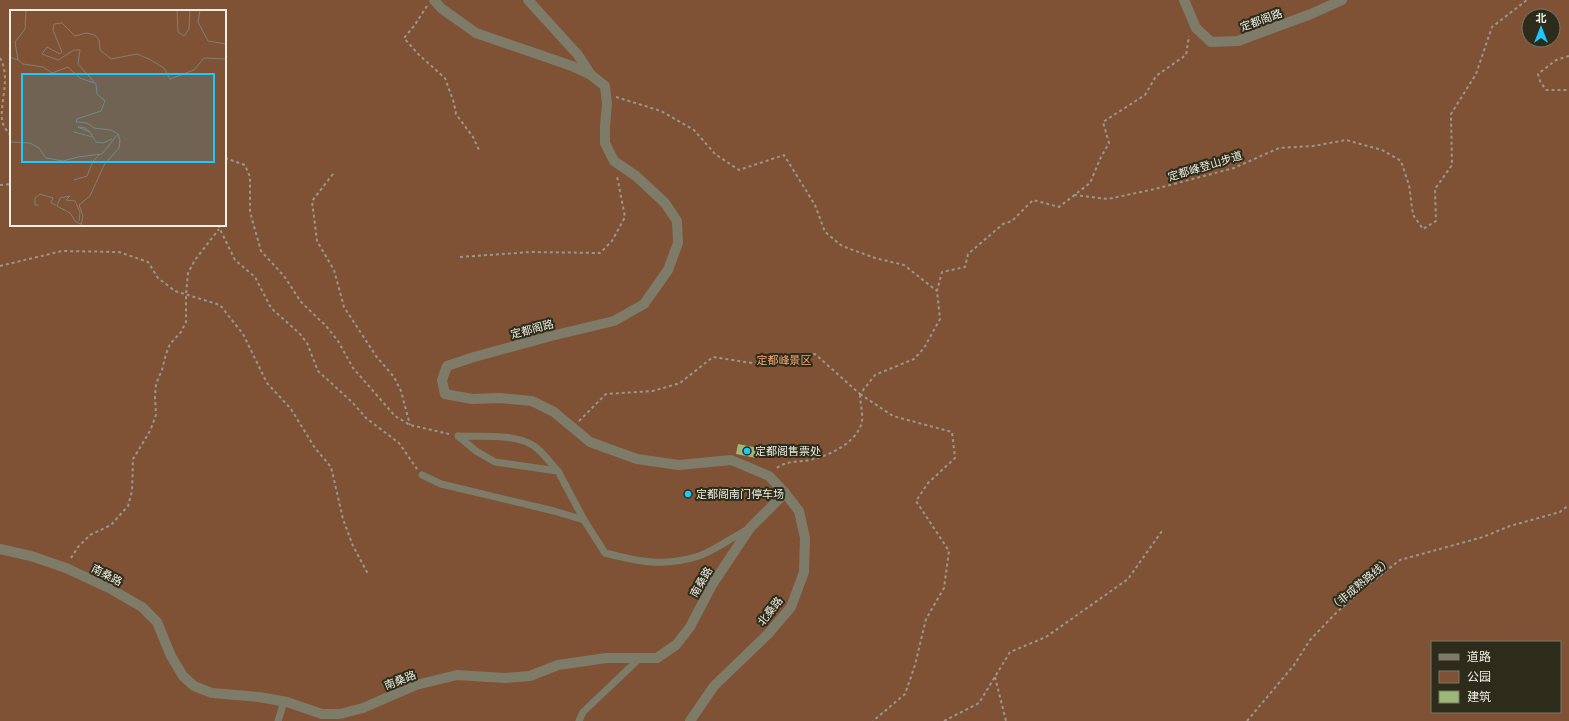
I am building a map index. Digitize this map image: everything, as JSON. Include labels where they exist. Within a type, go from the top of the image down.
[{"type":"street","points":[[434,0],[441,8],[476,33],[572,66],[591,75],[605,86],[605,93]]},
{"type":"street","points":[[528,0],[578,55],[591,75]]},
{"type":"street","name":"定都阁路","points":[[1184,0],[1196,28],[1211,42],[1238,41],[1311,14],[1342,0]]},
{"type":"street","name":"定都阁路","points":[[605,93],[607,104],[604,126],[605,143],[614,161],[636,176],[665,203],[677,221],[678,243],[668,270],[644,304],[614,321],[551,336],[447,366],[442,380],[445,394],[472,399],[500,398],[532,401],[554,412],[590,442],[637,459],[679,465],[731,460],[769,476],[785,493]]},
{"type":"street","name":"南桑路","points":[[0,549],[32,556],[66,568],[142,607],[157,622],[171,656],[183,676],[194,686],[212,693],[259,697],[284,702],[322,714],[340,714],[363,708],[416,685],[457,675],[505,678],[530,676],[558,665],[606,658],[657,658],[676,645],[690,627],[712,585],[750,528],[785,493]]},
{"type":"street","name":"北桑路","points":[[690,721],[714,686],[768,634],[791,607],[804,572],[805,538],[799,511],[785,493]]},
{"type":"lane","points":[[458,436],[476,451],[495,462],[558,471]]},
{"type":"lane","points":[[458,436],[491,436],[516,439],[534,446],[558,471],[584,520],[605,553],[640,562],[663,563],[700,556],[750,528]]},
{"type":"lane","points":[[422,474],[441,484],[554,510],[584,520]]},
{"type":"lane","points":[[580,721],[583,712],[592,702],[640,658]]},
{"type":"lane","points":[[278,721],[284,702]]},
{"type":"path","points":[[430,0],[414,26],[404,38],[419,56],[445,78],[454,103],[456,114],[473,137],[479,150]]},
{"type":"path","name":"定都峰登山步道","points":[[1074,195],[1108,200],[1234,168],[1279,148],[1313,146],[1346,140],[1382,150],[1401,160],[1409,185],[1413,215],[1423,229],[1436,221],[1435,190],[1452,165],[1451,114],[1476,74],[1492,27],[1527,0]]},
{"type":"path","points":[[769,476],[780,465],[828,455],[844,445],[857,433],[862,421],[860,394],[875,375],[914,360],[924,348],[940,319],[937,291],[942,272],[965,267],[968,254],[1003,224],[1012,221],[1033,200],[1059,207],[1090,183],[1101,157],[1109,143],[1103,122],[1145,95],[1156,76],[1186,55],[1189,37],[1186,30]]},
{"type":"path","points":[[1569,56],[1556,60],[1538,74],[1540,81],[1546,90],[1569,90]]},
{"type":"path","points":[[0,58],[3,63],[5,86],[2,121],[10,134]]},
{"type":"path","points":[[605,93],[661,111],[694,130],[715,154],[739,170],[784,155],[815,205],[825,232],[842,246],[875,258],[904,265],[937,291]]},
{"type":"path","points":[[226,158],[245,165],[250,177],[250,212],[261,251],[284,276],[301,302],[326,326],[338,341],[353,368],[395,416],[410,425],[458,436]]},
{"type":"path","points":[[460,257],[531,252],[600,253],[612,241],[625,217],[614,161]]},
{"type":"path","points":[[333,174],[312,201],[317,241],[334,270],[344,307],[376,356],[394,377],[401,391],[410,425]]},
{"type":"path","points":[[0,185],[10,184]]},
{"type":"path","points":[[218,226],[235,260],[255,277],[271,308],[300,334],[307,343],[318,371],[353,403],[366,418],[399,443],[422,474]]},
{"type":"path","points":[[66,568],[78,547],[90,535],[111,525],[128,506],[132,491],[133,459],[150,430],[156,415],[156,384],[170,344],[181,332],[186,322],[188,273],[195,260],[219,229]]},
{"type":"path","points":[[0,266],[62,251],[119,252],[148,262],[158,278],[175,291],[220,306],[244,334],[267,383],[291,409],[315,448],[331,468],[343,519],[353,546],[368,574]]},
{"type":"path","points":[[572,427],[606,394],[653,391],[680,383],[713,357],[771,366],[815,354],[860,394],[893,416],[952,432],[955,458],[928,483],[916,501],[949,551],[944,588],[926,619],[915,665],[905,694],[873,721]]},
{"type":"path","name":"（非成熟路线）","points":[[1247,721],[1294,665],[1310,640],[1341,609],[1400,560],[1483,537],[1510,526],[1560,512],[1569,505]]},
{"type":"path","points":[[944,721],[979,703],[1010,652],[1046,638],[1128,579],[1162,531]]},
{"type":"path","points":[[995,677],[1006,721]]},
{"type":"green space","name":"定都峰景区","points":[[0,0],[1569,0],[1569,721],[0,721]]},
{"type":"building","name":"定都阁售票处","points":[[738,444],[758,448],[756,458],[736,454]]},
{"type":"place","name":"定都阁售票处","points":[[747,451]]},
{"type":"place","name":"定都阁南门停车场","points":[[688,494]]}]
